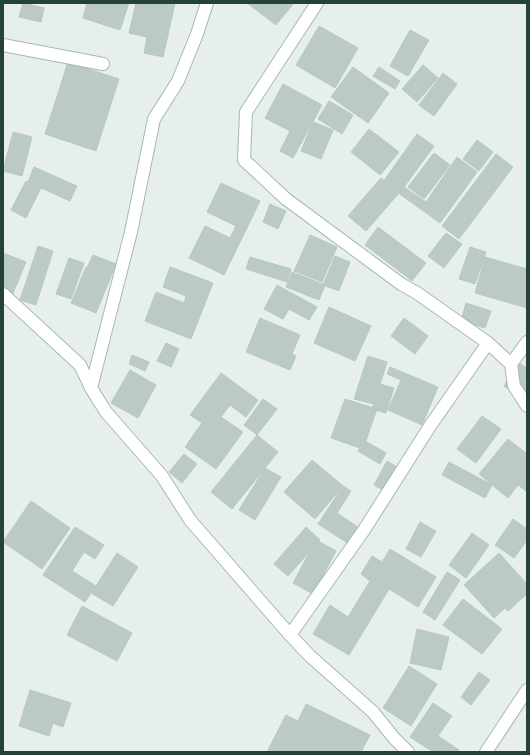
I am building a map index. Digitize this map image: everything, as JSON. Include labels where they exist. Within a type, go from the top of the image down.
[{"type":"street","points":[[91,388],[131,232],[154,119],[178,81],[197,34],[207,3]]},
{"type":"street","points":[[317,3],[246,112],[244,160],[286,199],[401,284],[417,293],[488,342],[511,364],[514,386],[527,406]]},
{"type":"street","points":[[3,45],[103,64]]},
{"type":"street","points":[[3,294],[80,365],[91,388],[115,422],[162,476],[190,520],[290,635],[310,656],[373,712],[394,738],[408,752]]},
{"type":"street","points":[[290,635],[364,530],[430,426],[488,342]]},
{"type":"street","points":[[511,364],[527,342]]},
{"type":"street","points":[[486,752],[527,690]]},
{"type":"street","points":[[392,752],[394,738]]},
{"type":"building","points":[[23,3],[44,8],[41,22],[19,17]]},
{"type":"building","points":[[87,3],[129,3],[120,30],[83,18]]},
{"type":"building","points":[[136,3],[175,3],[163,57],[144,53],[147,37],[129,33]]},
{"type":"building","points":[[247,3],[294,3],[276,25]]},
{"type":"building","points":[[319,26],[358,48],[335,88],[296,65]]},
{"type":"building","points":[[410,30],[429,40],[408,76],[390,66]]},
{"type":"building","points":[[68,62],[119,79],[96,151],[45,134]]},
{"type":"building","points":[[423,65],[438,78],[417,102],[402,89]]},
{"type":"building","points":[[353,67],[389,93],[368,123],[331,97]]},
{"type":"building","points":[[379,67],[400,81],[395,89],[373,76]]},
{"type":"building","points":[[443,73],[457,84],[434,116],[419,105]]},
{"type":"building","points":[[283,84],[322,105],[293,158],[280,151],[290,131],[265,118]]},
{"type":"building","points":[[329,101],[353,115],[342,134],[318,119]]},
{"type":"building","points":[[313,122],[333,130],[321,159],[301,151]]},
{"type":"building","points":[[369,129],[399,152],[380,175],[351,152]]},
{"type":"building","points":[[13,132],[32,137],[22,176],[3,171]]},
{"type":"building","points":[[417,134],[434,146],[404,187],[426,202],[457,157],[477,172],[440,223],[383,182]]},
{"type":"building","points":[[477,140],[493,152],[479,171],[463,159]]},
{"type":"building","points":[[434,153],[450,165],[424,199],[408,187]]},
{"type":"building","points":[[496,154],[513,167],[459,239],[442,226]]},
{"type":"building","points":[[34,167],[77,186],[70,201],[28,182]]},
{"type":"building","points":[[381,178],[399,193],[366,231],[348,216]]},
{"type":"building","points":[[26,181],[41,188],[26,218],[11,210]]},
{"type":"building","points":[[221,183],[260,201],[224,275],[189,258],[205,226],[230,238],[236,226],[207,212]]},
{"type":"building","points":[[270,204],[286,211],[278,229],[263,222]]},
{"type":"building","points":[[378,227],[426,263],[412,281],[365,245]]},
{"type":"building","points":[[446,233],[462,244],[444,268],[428,256]]},
{"type":"building","points":[[310,235],[337,247],[322,282],[294,271]]},
{"type":"building","points":[[38,246],[53,251],[36,305],[20,300]]},
{"type":"building","points":[[470,247],[486,252],[475,284],[459,279]]},
{"type":"building","points":[[3,253],[26,262],[11,298],[3,295]]},
{"type":"building","points":[[93,255],[116,264],[96,313],[71,303],[86,267],[87,268]]},
{"type":"building","points":[[335,256],[350,262],[339,291],[323,285]]},
{"type":"building","points":[[250,257],[291,269],[287,282],[246,269]]},
{"type":"building","points":[[485,257],[527,269],[527,308],[475,293]]},
{"type":"building","points":[[69,258],[84,263],[71,299],[56,294]]},
{"type":"building","points":[[170,267],[213,283],[191,339],[145,321],[156,292],[184,303],[186,296],[163,287]]},
{"type":"building","points":[[292,272],[325,285],[319,300],[286,287]]},
{"type":"building","points":[[277,285],[317,307],[309,320],[289,309],[283,319],[264,309]]},
{"type":"building","points":[[466,303],[491,311],[485,328],[461,321]]},
{"type":"building","points":[[329,307],[371,326],[355,361],[314,343]]},
{"type":"building","points":[[260,318],[300,335],[292,354],[296,356],[290,370],[246,352]]},
{"type":"building","points":[[404,318],[428,336],[415,354],[391,336]]},
{"type":"building","points":[[166,343],[179,349],[171,367],[157,361]]},
{"type":"building","points":[[132,355],[149,362],[145,371],[129,364]]},
{"type":"building","points":[[368,356],[387,362],[374,404],[354,399]]},
{"type":"building","points":[[519,363],[527,368],[527,396],[517,394],[504,386]]},
{"type":"building","points":[[390,367],[438,387],[422,425],[388,410],[401,380],[387,374]]},
{"type":"building","points":[[130,370],[156,385],[138,418],[111,403]]},
{"type":"building","points":[[221,373],[258,400],[246,417],[230,405],[221,417],[243,432],[216,469],[185,447],[202,423],[190,415]]},
{"type":"building","points":[[380,384],[394,388],[386,413],[372,409]]},
{"type":"building","points":[[263,399],[277,409],[257,435],[244,425]]},
{"type":"building","points":[[345,399],[377,409],[363,449],[331,438]]},
{"type":"building","points":[[482,416],[501,429],[476,463],[457,449]]},
{"type":"building","points":[[257,435],[278,452],[232,509],[211,492]]},
{"type":"building","points":[[508,439],[527,454],[527,492],[518,485],[508,498],[479,474]]},
{"type":"building","points":[[365,441],[386,453],[380,464],[358,451]]},
{"type":"building","points":[[184,454],[197,464],[182,483],[169,472]]},
{"type":"building","points":[[312,460],[343,486],[315,519],[284,492]]},
{"type":"building","points":[[387,461],[400,469],[387,492],[374,485]]},
{"type":"building","points":[[449,462],[492,485],[485,498],[442,475]]},
{"type":"building","points":[[265,468],[281,477],[255,520],[239,510]]},
{"type":"building","points":[[343,486],[351,491],[337,513],[362,530],[352,546],[318,524]]},
{"type":"building","points":[[31,501],[70,528],[42,569],[3,542]]},
{"type":"building","points":[[513,519],[527,529],[527,540],[514,558],[495,545]]},
{"type":"building","points":[[420,522],[436,531],[421,557],[406,549]]},
{"type":"building","points":[[75,527],[104,545],[95,559],[84,552],[72,571],[96,586],[117,553],[138,567],[113,606],[91,593],[85,602],[43,575]]},
{"type":"building","points":[[306,527],[320,540],[288,576],[274,564]]},
{"type":"building","points":[[472,533],[489,545],[466,578],[449,565]]},
{"type":"building","points":[[316,540],[336,551],[313,594],[293,583]]},
{"type":"building","points":[[390,549],[436,577],[418,607],[389,589],[349,655],[313,634],[330,605],[348,617],[370,581],[361,574],[372,556],[382,562]]},
{"type":"building","points":[[499,553],[527,584],[527,594],[508,611],[505,608],[494,618],[464,585]]},
{"type":"building","points":[[447,572],[460,580],[435,620],[423,612]]},
{"type":"building","points":[[463,599],[502,629],[482,654],[443,625]]},
{"type":"building","points":[[82,606],[132,633],[117,661],[67,635]]},
{"type":"building","points":[[417,629],[449,637],[441,670],[410,663]]},
{"type":"building","points":[[409,666],[437,684],[411,726],[383,708]]},
{"type":"building","points":[[479,672],[490,680],[471,705],[461,697]]},
{"type":"building","points":[[30,690],[71,703],[63,727],[53,723],[49,736],[19,726]]},
{"type":"building","points":[[433,703],[452,716],[438,736],[459,750],[457,752],[433,752],[410,737]]},
{"type":"building","points":[[306,704],[370,735],[361,752],[267,752],[286,715],[298,721]]}]
